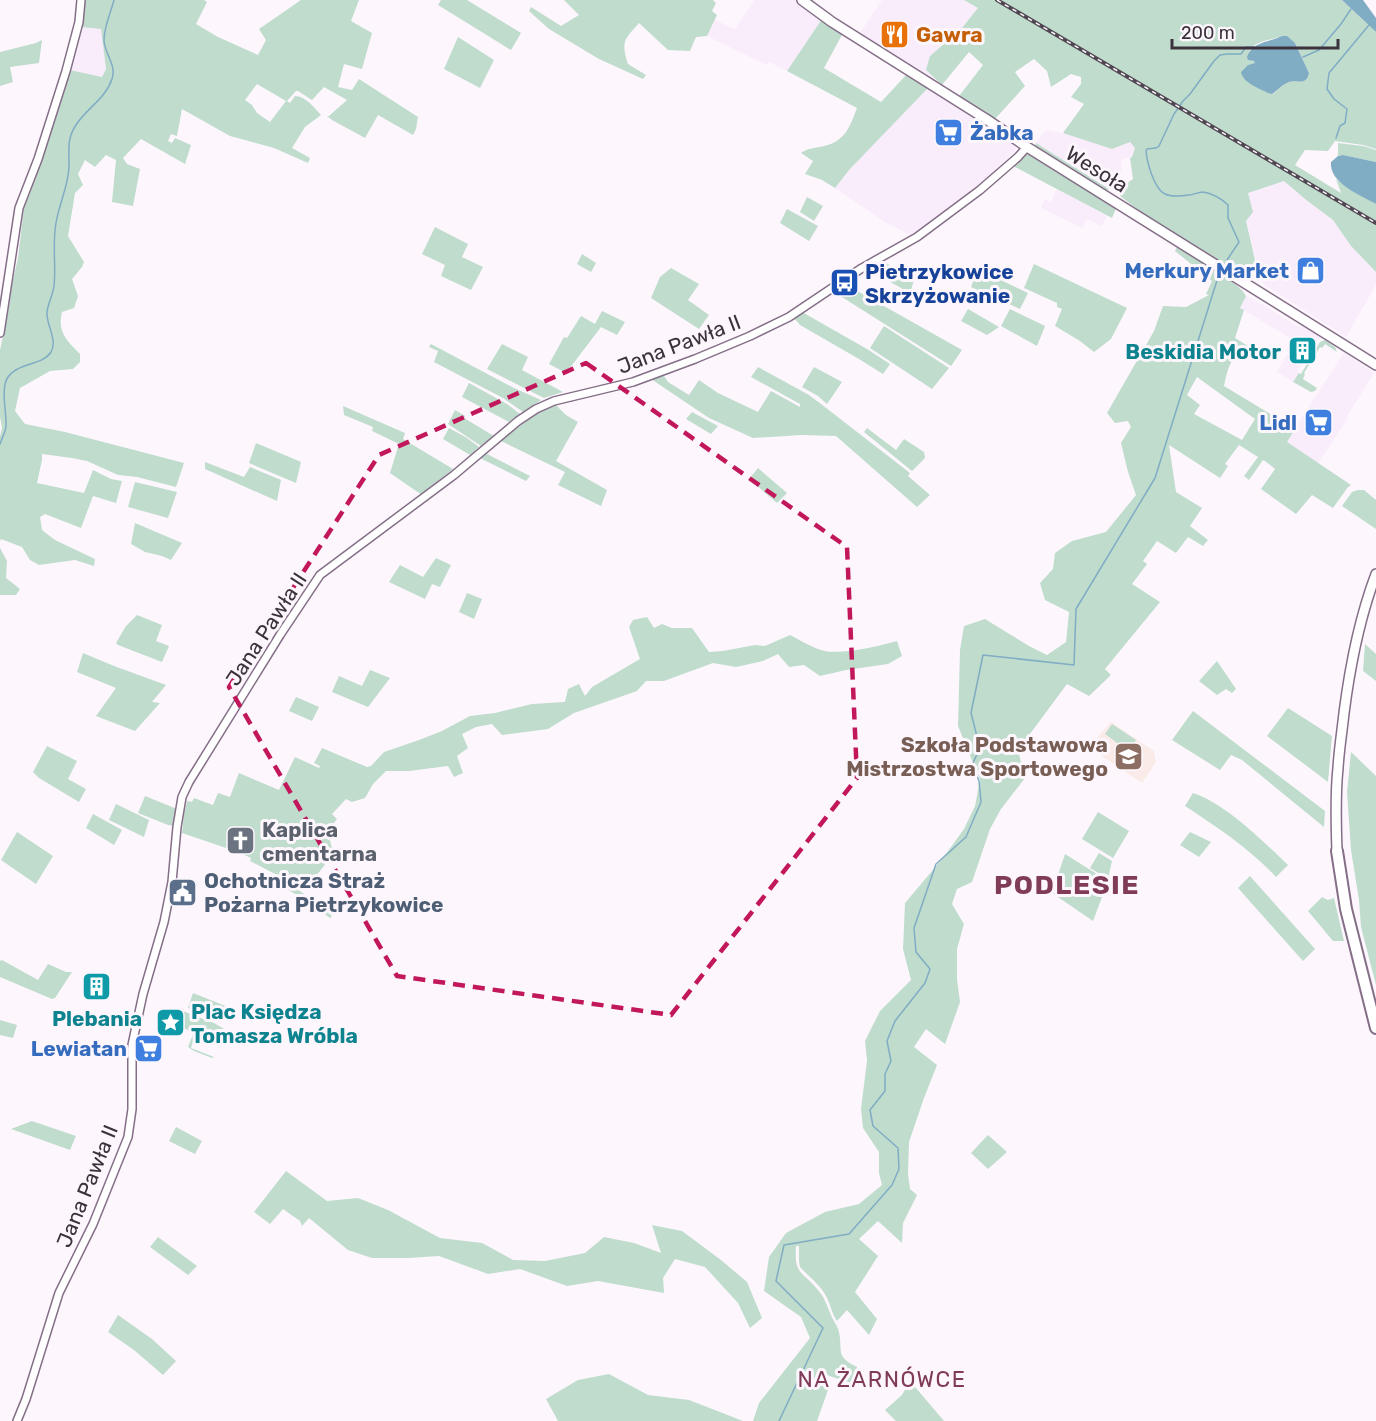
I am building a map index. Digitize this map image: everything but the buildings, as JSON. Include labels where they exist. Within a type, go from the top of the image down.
[{"type":"highway","points":[[1337,851],[1346,909],[1376,1028]]},
{"type":"main road","name":"Wesoła","points":[[802,0],[832,22],[1027,147],[1376,365]]},
{"type":"main road","points":[[1337,851],[1338,768],[1346,698],[1359,626],[1376,574]]},
{"type":"street","points":[[0,333],[19,208],[38,159],[66,71],[79,22],[81,0]]},
{"type":"street","name":"Jana Pawła II","points":[[17,1421],[59,1293],[93,1224],[128,1137],[132,1109],[132,1045],[143,994],[164,922],[172,882],[182,797],[280,635],[320,575],[454,475],[518,421],[536,409],[554,401],[633,382],[695,359],[789,317],[854,273],[924,232],[980,190],[1027,147]]},
{"type":"highlighted area","points":[[586,363],[847,547],[857,778],[671,1015],[397,976],[229,687],[379,455]]},
{"type":"shaded area","points":[[754,0],[796,0],[822,19],[787,71],[769,62],[766,65],[707,36],[715,20],[735,29]]},
{"type":"shaded area","points":[[882,0],[964,0],[979,7],[962,28],[942,44],[926,70],[942,85],[938,89],[858,36]]},
{"type":"shaded area","points":[[81,27],[102,29],[106,69],[102,77],[70,70]]},
{"type":"shaded area","points":[[928,88],[1016,144],[1016,150],[983,181],[923,228],[910,235],[885,222],[835,188],[849,170]]},
{"type":"shaded area","points":[[1048,130],[1130,142],[1135,148],[1132,157],[1122,159],[1120,188],[1109,189],[1036,143]]},
{"type":"shaded area","points":[[1284,181],[1333,220],[1351,246],[1376,272],[1376,285],[1346,337],[1263,284],[1246,221],[1252,212],[1248,193]]},
{"type":"shaded area","points":[[1057,189],[1107,216],[1102,226],[1087,219],[1082,228],[1041,208],[1045,199],[1051,202]]},
{"type":"shaded area","points":[[1246,296],[1295,325],[1305,327],[1320,336],[1293,382],[1277,372],[1295,341],[1240,308]]},
{"type":"shaded area","points":[[1344,353],[1374,373],[1318,464],[1286,442]]},
{"type":"shaded area","name":"Szkoła Podstawowa Mistrzostwa Sportowego","points":[[1111,722],[1154,751],[1156,762],[1142,783],[1089,747]]},
{"type":"green space","points":[[85,0],[204,0],[207,2],[196,24],[258,55],[266,40],[259,29],[301,0],[359,0],[351,21],[372,33],[362,69],[344,64],[338,87],[352,90],[359,79],[418,117],[413,135],[378,115],[365,138],[327,116],[347,100],[324,87],[312,100],[296,91],[287,101],[290,103],[295,96],[302,98],[321,115],[305,127],[292,148],[310,158],[308,163],[274,148],[230,136],[182,109],[177,136],[171,134],[168,141],[172,143],[175,138],[191,145],[185,164],[141,139],[123,158],[127,164],[140,169],[133,206],[112,202],[116,160],[106,155],[95,167],[85,160],[78,174],[83,185],[75,193],[68,236],[84,262],[72,279],[78,296],[74,308],[62,312],[61,319],[64,336],[80,354],[80,362],[73,369],[50,371],[20,388],[15,411],[25,424],[184,463],[176,487],[137,477],[118,475],[87,461],[42,454],[37,483],[84,493],[93,470],[111,479],[122,481],[116,503],[93,496],[81,528],[45,514],[40,517],[42,530],[55,540],[95,559],[94,566],[75,560],[39,565],[30,560],[22,547],[1,539],[0,541],[0,436],[2,428],[0,350],[18,258],[24,208],[70,70],[102,77],[106,69],[101,29],[81,27]],"holes":[[[257,84],[286,101],[270,122],[257,113],[245,100]]]},
{"type":"green space","points":[[441,0],[467,0],[521,33],[511,50],[438,5]]},
{"type":"green space","points":[[564,0],[713,0],[716,3],[712,11],[717,15],[707,36],[696,37],[690,51],[668,50],[639,23],[627,37],[624,45],[628,64],[646,75],[643,79],[599,59],[549,29],[529,11],[531,7],[561,26],[579,15]]},
{"type":"green space","points":[[964,0],[1342,0],[1376,32],[1376,149],[1335,141],[1328,151],[1305,150],[1295,165],[1341,193],[1336,179],[1376,204],[1376,272],[1351,246],[1333,220],[1284,181],[1248,193],[1253,212],[1246,221],[1259,277],[1253,278],[1182,243],[1120,196],[1120,188],[1133,179],[1130,158],[1135,148],[1130,142],[1112,149],[1063,133],[1084,104],[1071,97],[1081,84],[1081,77],[1071,74],[1051,87],[1047,71],[1034,59],[1015,72],[1025,86],[994,120],[956,100],[983,65],[969,52],[942,85],[926,70],[930,56],[962,28],[978,8]],"holes":[[[1282,36],[1295,43],[1309,73],[1308,77],[1304,81],[1287,83],[1273,94],[1248,65],[1256,63],[1248,60],[1250,50],[1260,42]]]},
{"type":"green space","points":[[822,19],[843,33],[824,68],[881,102],[907,74],[928,88],[849,170],[835,188],[805,174],[813,161],[801,153],[831,144],[842,137],[857,108],[787,71]]},
{"type":"green space","points":[[458,37],[494,60],[480,88],[444,69]]},
{"type":"green space","points":[[42,40],[39,63],[10,67],[13,82],[0,86],[0,52]]},
{"type":"green space","points":[[1036,143],[1109,189],[1103,189],[1035,146]]},
{"type":"green space","points":[[1338,143],[1376,150],[1376,162],[1338,156]]},
{"type":"green space","points":[[1031,153],[1117,206],[1112,218],[1013,166]]},
{"type":"green space","points":[[807,197],[823,206],[814,221],[800,212]]},
{"type":"green space","points":[[787,209],[818,226],[809,241],[780,223]]},
{"type":"green space","points":[[435,227],[468,244],[462,257],[483,267],[471,290],[441,276],[445,265],[422,254]]},
{"type":"green space","points":[[1178,245],[1236,285],[1246,296],[1240,308],[1244,310],[1235,338],[1248,346],[1231,363],[1224,386],[1295,429],[1287,442],[1351,485],[1333,508],[1312,495],[1296,514],[1261,489],[1275,469],[1265,461],[1263,460],[1249,480],[1244,476],[1258,457],[1239,445],[1225,464],[1228,466],[1220,478],[1169,445],[1176,492],[1202,508],[1190,526],[1208,540],[1203,546],[1188,537],[1176,553],[1157,541],[1143,561],[1147,564],[1132,584],[1160,602],[1105,669],[1111,675],[1089,696],[1067,684],[1018,750],[1025,778],[1001,809],[990,829],[972,882],[957,889],[952,904],[964,924],[957,949],[960,1002],[945,1044],[926,1029],[914,1047],[937,1065],[909,1142],[910,1189],[917,1195],[903,1223],[902,1243],[878,1221],[859,1239],[878,1256],[855,1292],[877,1319],[869,1335],[847,1310],[837,1321],[824,1293],[800,1267],[799,1246],[796,1246],[796,1263],[800,1272],[824,1299],[838,1330],[841,1353],[845,1360],[857,1367],[852,1384],[827,1375],[824,1381],[828,1390],[817,1421],[753,1421],[759,1403],[810,1338],[801,1317],[764,1291],[769,1257],[786,1233],[825,1212],[859,1204],[882,1185],[879,1173],[879,1152],[863,1128],[861,1109],[867,1061],[865,1041],[880,1011],[911,980],[903,949],[905,903],[964,829],[975,806],[980,780],[958,726],[960,650],[964,626],[985,619],[1047,655],[1066,642],[1069,612],[1045,600],[1040,583],[1053,569],[1055,553],[1072,541],[1106,532],[1136,495],[1121,443],[1131,427],[1128,421],[1115,423],[1107,413],[1154,331],[1163,306],[1186,307],[1209,295],[1206,294],[1212,281],[1175,251]],"holes":[[[1197,377],[1255,419],[1242,440],[1194,414],[1200,405],[1187,395]]]},
{"type":"green space","points":[[582,254],[596,263],[591,272],[577,264]]},
{"type":"green space","points":[[881,260],[914,280],[910,293],[867,269]]},
{"type":"green space","points":[[1034,264],[1127,308],[1111,339],[1094,352],[1055,326],[1062,309],[1057,307],[1057,303],[1024,288]]},
{"type":"green space","points":[[671,268],[699,284],[688,300],[709,315],[699,329],[651,298],[660,277]]},
{"type":"green space","points":[[978,269],[1028,293],[1020,309],[971,287]]},
{"type":"green space","points":[[860,272],[852,288],[962,350],[951,366],[834,292]]},
{"type":"green space","points":[[968,309],[999,327],[987,335],[961,321]]},
{"type":"green space","points":[[1010,309],[1045,326],[1037,346],[1001,326]]},
{"type":"green space","points":[[602,311],[625,322],[617,335],[601,327],[566,373],[549,364],[564,337],[567,338],[581,316],[595,324]]},
{"type":"green space","points":[[802,312],[890,364],[883,374],[800,325],[794,318]]},
{"type":"green space","points":[[884,326],[949,368],[932,389],[870,348]]},
{"type":"green space","points":[[1325,340],[1335,347],[1337,352],[1325,344],[1322,348],[1320,347],[1304,373],[1303,379],[1317,388],[1311,392],[1293,382],[1299,373],[1301,374],[1320,342]]},
{"type":"green space","points":[[431,344],[541,400],[523,412],[503,398],[434,362],[438,351],[429,347]]},
{"type":"green space","points":[[502,344],[528,357],[522,370],[563,392],[544,398],[487,369]]},
{"type":"green space","points":[[758,367],[809,395],[910,473],[908,476],[930,495],[917,507],[836,436],[802,435],[753,438],[709,418],[651,379],[662,373],[668,382],[689,395],[699,380],[718,393],[758,412],[771,391],[800,407],[800,404],[751,377]]},
{"type":"green space","points":[[814,367],[842,382],[827,404],[802,387]]},
{"type":"green space","points":[[469,383],[520,414],[509,422],[462,397]]},
{"type":"green space","points":[[555,404],[566,415],[578,422],[556,461],[607,490],[601,506],[558,485],[565,472],[501,441],[533,415]]},
{"type":"green space","points":[[343,406],[405,433],[403,439],[453,469],[421,494],[419,493],[390,473],[399,444],[372,431],[373,427],[344,415]]},
{"type":"green space","points":[[455,410],[494,436],[481,446],[448,424]]},
{"type":"green space","points":[[692,412],[718,426],[711,434],[686,419]]},
{"type":"green space","points":[[449,428],[479,447],[470,455],[443,439]]},
{"type":"green space","points":[[867,428],[896,450],[904,439],[924,452],[925,458],[912,471],[864,432]]},
{"type":"green space","points":[[256,443],[301,462],[296,483],[249,463]]},
{"type":"green space","points":[[485,454],[530,476],[526,481],[480,458]]},
{"type":"green space","points":[[205,462],[244,477],[250,467],[281,480],[277,501],[205,469]]},
{"type":"green space","points":[[758,468],[787,493],[777,503],[749,479]]},
{"type":"green space","points":[[135,482],[177,492],[168,518],[128,507]]},
{"type":"green space","points":[[1364,490],[1376,500],[1376,529],[1342,506],[1352,492]]},
{"type":"green space","points":[[135,523],[182,543],[171,560],[145,552],[131,544]]},
{"type":"green space","points":[[0,548],[7,561],[6,578],[20,589],[16,595],[0,595]]},
{"type":"green space","points":[[436,558],[451,565],[440,587],[432,584],[425,599],[389,582],[400,565],[423,577]]},
{"type":"green space","points":[[467,593],[482,599],[474,619],[459,612]]},
{"type":"green space","points":[[137,615],[162,625],[156,641],[169,646],[162,662],[116,643],[126,626]]},
{"type":"green space","points":[[647,617],[654,628],[662,624],[672,628],[692,628],[709,652],[755,645],[765,646],[790,635],[828,652],[859,650],[897,641],[902,656],[888,664],[820,676],[804,665],[789,667],[778,654],[763,661],[736,667],[713,663],[664,681],[646,681],[637,691],[574,713],[548,729],[502,735],[492,724],[476,727],[462,734],[468,748],[457,756],[463,773],[454,777],[448,766],[409,771],[386,771],[373,784],[365,798],[352,802],[346,799],[332,814],[337,819],[330,830],[332,848],[324,866],[304,891],[250,861],[251,858],[237,850],[182,833],[187,801],[192,802],[194,798],[213,805],[218,793],[230,797],[239,773],[279,790],[295,757],[319,768],[320,766],[314,763],[322,748],[367,767],[371,766],[384,752],[442,731],[470,716],[495,713],[532,704],[565,702],[568,689],[579,684],[585,696],[592,687],[640,659],[629,627],[633,620]]},
{"type":"green space","points":[[1365,644],[1376,654],[1376,681],[1363,671]]},
{"type":"green space","points":[[83,653],[166,685],[152,702],[160,703],[135,731],[96,716],[116,688],[77,672]]},
{"type":"green space","points":[[1217,661],[1236,689],[1232,693],[1226,689],[1217,695],[1199,681]]},
{"type":"green space","points":[[370,670],[390,678],[368,707],[332,692],[339,676],[362,686]]},
{"type":"green space","points":[[296,697],[319,707],[312,721],[289,711]]},
{"type":"green space","points":[[1288,708],[1332,736],[1328,782],[1267,736]]},
{"type":"green space","points":[[1193,711],[1325,811],[1324,827],[1242,760],[1231,755],[1220,770],[1172,740]]},
{"type":"green space","points":[[1112,724],[1136,740],[1128,751],[1105,734]]},
{"type":"green space","points":[[47,746],[77,761],[68,779],[86,789],[79,802],[33,772]]},
{"type":"green space","points":[[1351,752],[1376,776],[1376,985],[1361,927],[1351,850],[1347,792]]},
{"type":"green space","points":[[1193,793],[1206,798],[1231,814],[1288,865],[1276,877],[1221,830],[1185,806]]},
{"type":"green space","points":[[145,796],[177,809],[175,826],[138,813]]},
{"type":"green space","points":[[116,804],[149,820],[144,837],[109,820]]},
{"type":"green space","points":[[1098,812],[1129,831],[1113,858],[1082,839]]},
{"type":"green space","points":[[93,814],[122,830],[114,845],[86,828]]},
{"type":"green space","points":[[17,832],[53,856],[36,884],[1,860]]},
{"type":"green space","points":[[1190,832],[1211,842],[1199,857],[1180,845]]},
{"type":"green space","points":[[1099,853],[1112,861],[1108,879],[1090,868]]},
{"type":"green space","points":[[1065,854],[1108,881],[1093,921],[1052,893]]},
{"type":"green space","points":[[1250,876],[1315,949],[1303,961],[1238,888]]},
{"type":"green space","points":[[276,878],[306,895],[332,916],[330,918],[303,898],[277,884]]},
{"type":"green space","points":[[1322,897],[1328,900],[1334,898],[1344,941],[1333,941],[1308,911]]},
{"type":"green space","points":[[0,961],[38,980],[48,964],[66,972],[72,972],[55,998],[52,999],[0,977]]},
{"type":"green space","points":[[193,993],[228,1007],[221,1022],[188,1008]]},
{"type":"green space","points":[[180,1010],[226,1030],[220,1044],[195,1035],[191,1048],[214,1057],[188,1047],[194,1032],[174,1025]]},
{"type":"green space","points":[[0,1020],[17,1025],[13,1038],[0,1035]]},
{"type":"green space","points":[[32,1121],[76,1136],[70,1150],[11,1129]]},
{"type":"green space","points":[[176,1127],[202,1141],[195,1154],[169,1141]]},
{"type":"green space","points":[[988,1135],[1007,1152],[988,1169],[971,1153]]},
{"type":"green space","points":[[286,1171],[327,1201],[358,1198],[388,1210],[440,1238],[482,1243],[513,1260],[545,1261],[585,1253],[604,1237],[634,1243],[661,1253],[652,1225],[682,1231],[747,1282],[762,1318],[750,1328],[738,1303],[705,1267],[675,1259],[663,1278],[664,1293],[598,1281],[567,1286],[520,1269],[488,1274],[439,1256],[372,1258],[348,1250],[309,1218],[302,1226],[300,1221],[283,1209],[270,1224],[254,1212]]},
{"type":"green space","points":[[158,1237],[197,1266],[188,1275],[150,1247]]},
{"type":"green space","points":[[118,1315],[152,1339],[176,1361],[163,1375],[134,1350],[108,1332]]},
{"type":"green space","points":[[609,1374],[648,1395],[689,1400],[743,1421],[558,1421],[546,1399],[578,1380]]},
{"type":"green space","points":[[910,1381],[944,1421],[896,1421],[885,1410],[902,1395]]},
{"type":"water","points":[[1342,0],[1363,0],[1376,18],[1376,32]]},
{"type":"water","points":[[1287,36],[1295,43],[1309,73],[1306,80],[1289,82],[1272,94],[1248,82],[1241,72],[1248,65],[1255,63],[1247,57],[1253,48]]},
{"type":"water","points":[[1343,155],[1376,162],[1376,204],[1347,188],[1335,176],[1331,162]]},
{"type":"waterway","points":[[0,444],[6,427],[4,388],[8,377],[18,369],[42,360],[53,347],[47,312],[54,286],[55,231],[68,174],[70,139],[76,125],[101,98],[112,79],[113,69],[106,50],[104,35],[114,0]]},
{"type":"waterway","points":[[1303,57],[1319,50],[1351,9]]},
{"type":"waterway","points":[[1336,138],[1340,126],[1345,123],[1347,109],[1334,99],[1327,89],[1329,73],[1369,25]]},
{"type":"waterway","points":[[1227,260],[1239,242],[1228,218],[1228,205],[1217,197],[1203,192],[1180,196],[1165,194],[1154,181],[1146,151],[1159,146],[1174,114],[1220,55],[1241,54],[1246,47],[1254,47]]},
{"type":"waterway","points":[[779,1421],[823,1328],[776,1281],[784,1245],[849,1234],[892,1185],[899,1169],[898,1148],[873,1126],[870,1110],[885,1091],[885,1074],[891,1061],[887,1041],[895,1021],[925,983],[930,969],[916,952],[914,928],[936,864],[966,837],[981,802],[979,781],[972,765],[980,748],[971,713],[983,655],[1074,665],[1076,609],[1155,478],[1219,274]]},
{"type":"railway","points":[[997,0],[1376,223]]},
{"type":"place","name":"Gawra","points":[[895,34]]},
{"type":"place","name":"Żabka","points":[[949,132]]},
{"type":"place","name":"Merkury Market","points":[[1310,270]]},
{"type":"place","name":"Pietrzykowice Skrzyżowanie","points":[[844,283]]},
{"type":"place","name":"Beskidia Motor","points":[[1302,351]]},
{"type":"place","name":"Lidl","points":[[1318,422]]},
{"type":"place","name":"Szkoła Podstawowa Mistrzostwa Sportowego","points":[[1129,756]]},
{"type":"place","name":"Kaplica cmentarna","points":[[241,841]]},
{"type":"place","name":"Ochotnicza Straż Pożarna Pietrzykowice","points":[[183,892]]},
{"type":"place","name":"Plebania","points":[[97,987]]},
{"type":"place","name":"Plac Księdza Tomasza Wróbla","points":[[170,1023]]},
{"type":"place","name":"Lewiatan","points":[[148,1048]]},
{"type":"district","name":"PODLESIE","points":[[1067,885]]},
{"type":"district","name":"NA ŻARNÓWCE","points":[[882,1379]]}]
